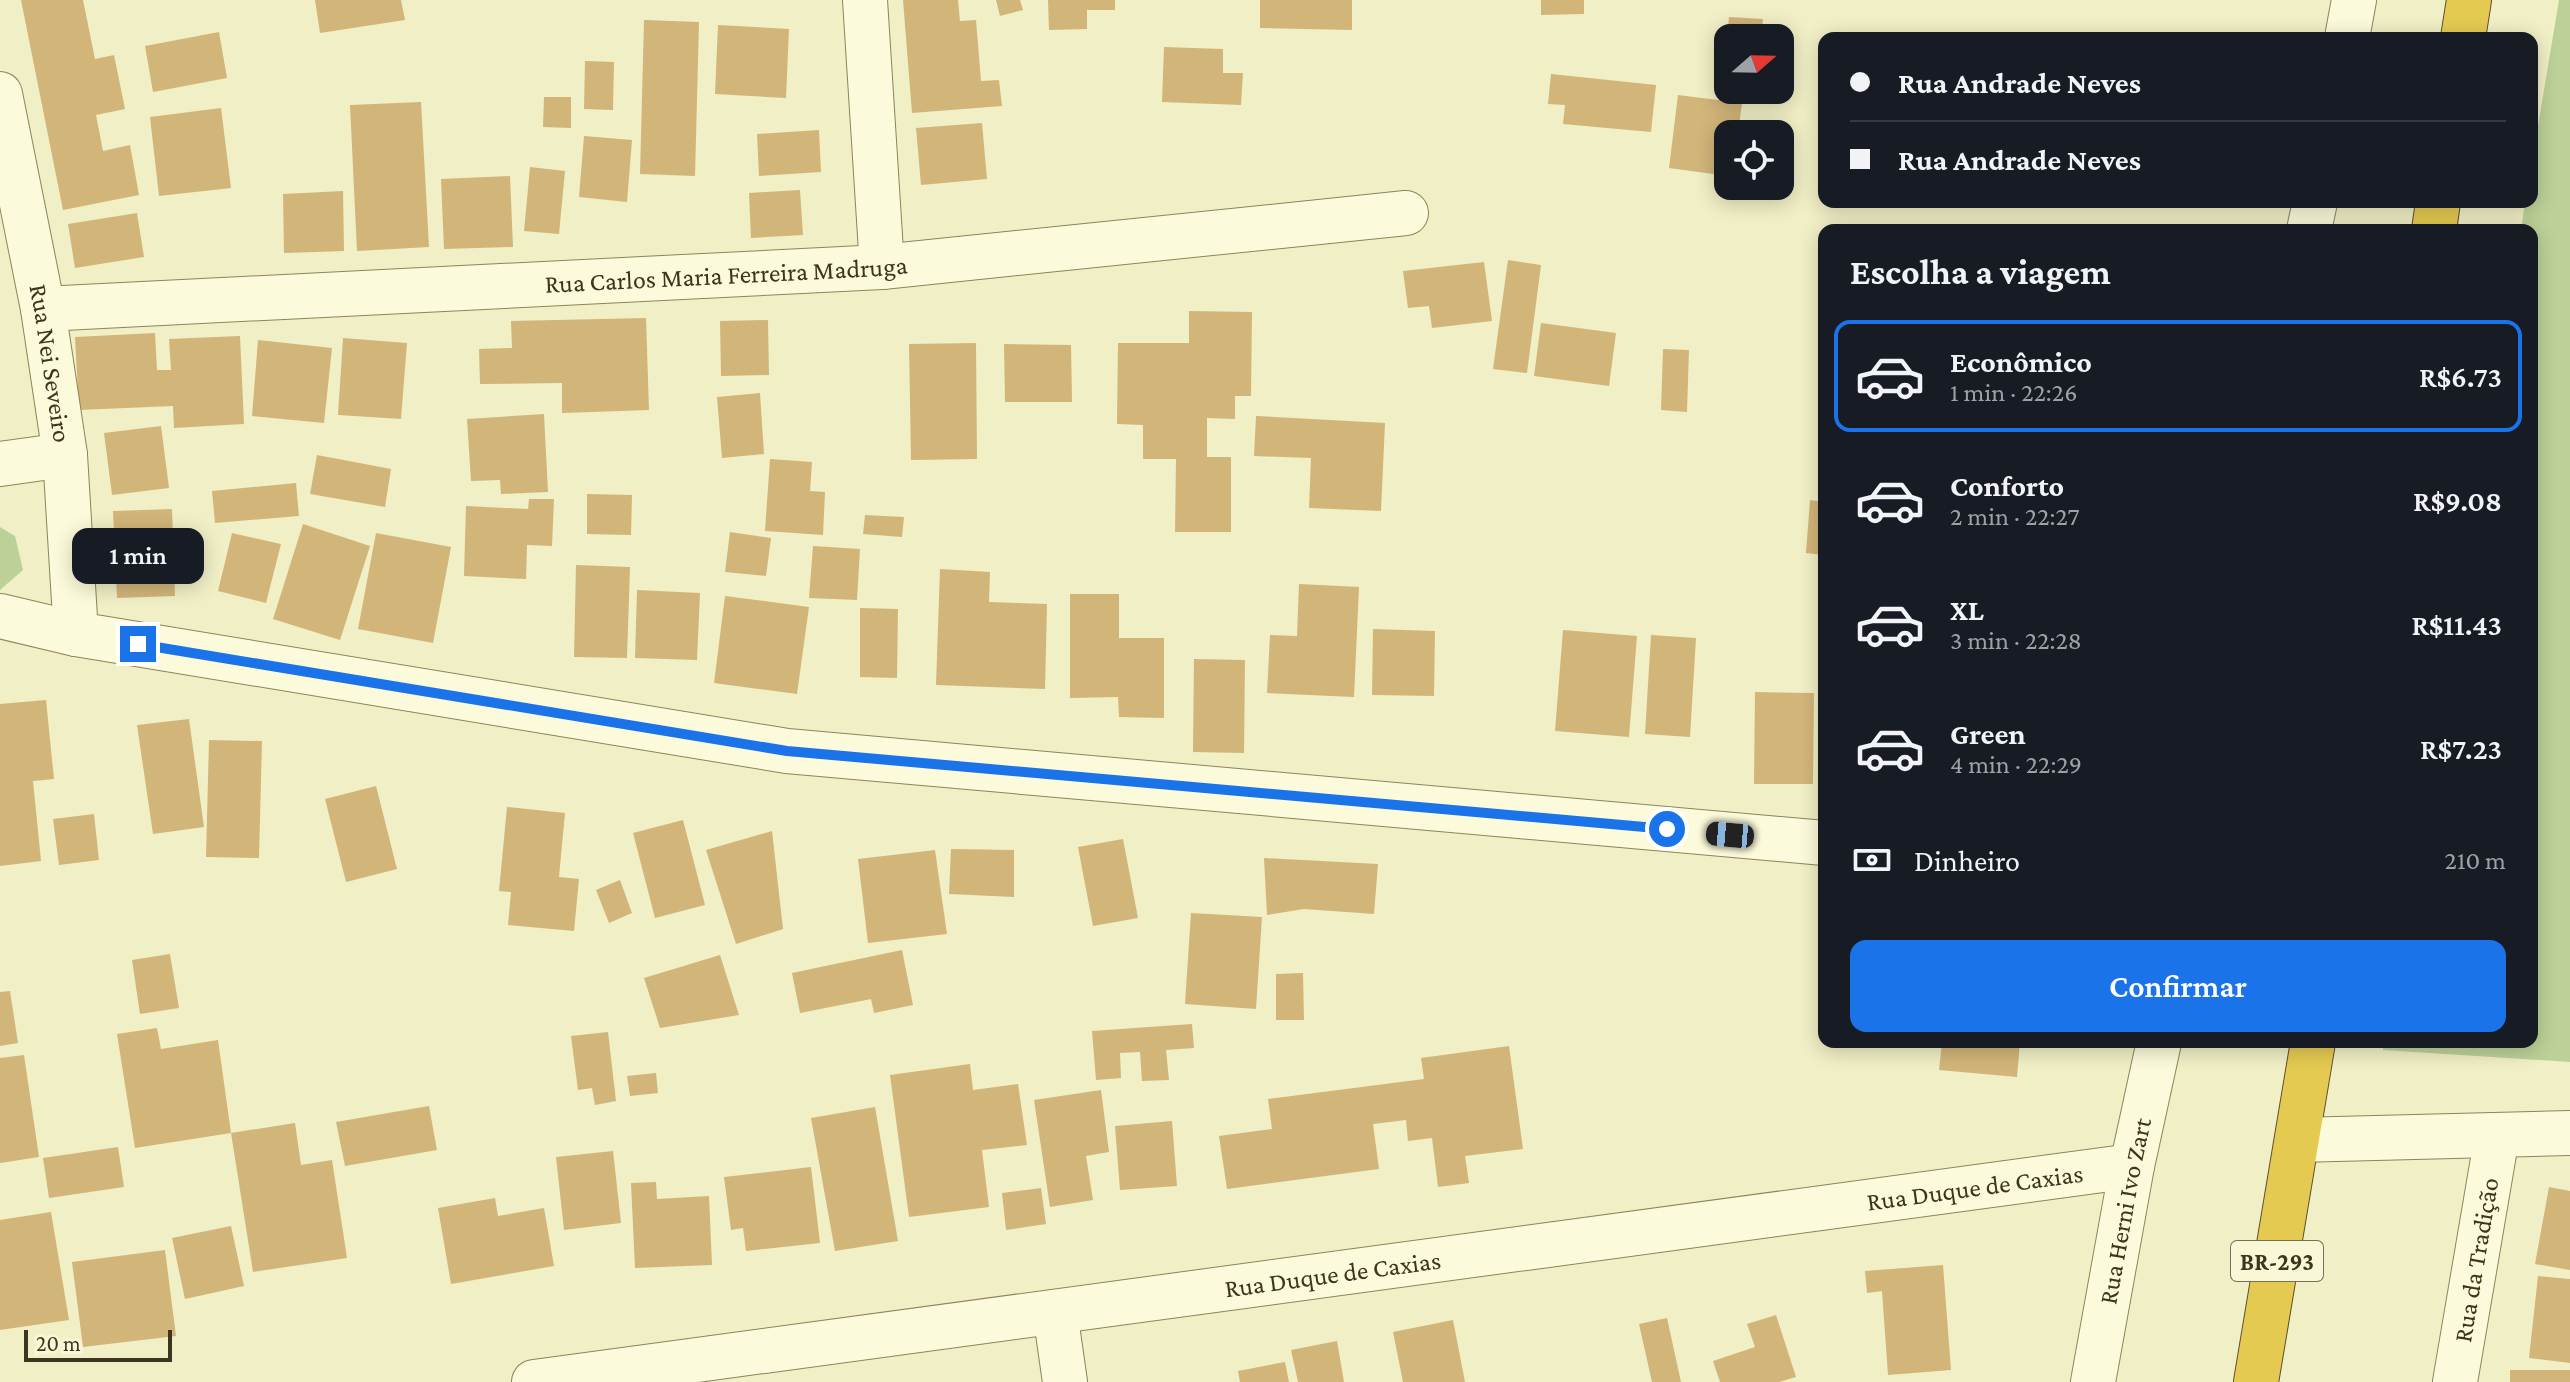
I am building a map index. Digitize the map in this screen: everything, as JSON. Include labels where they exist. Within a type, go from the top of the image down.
[{"type":"highway","points":[[2464,32],[2469,0]]},
{"type":"highway","name":"BR-293","points":[[2256,1382],[2312,1048]]},
{"type":"street","points":[[865,0],[882,267]]},
{"type":"street","points":[[2348,32],[2354,0]]},
{"type":"street","name":"Rua Nei Seveiro","points":[[0,94],[43,309],[65,455],[76,634]]},
{"type":"street","name":"Rua Carlos Maria Ferreira Madruga","points":[[43,309],[882,267],[1406,213]]},
{"type":"street","points":[[0,464],[65,455]]},
{"type":"street","points":[[0,616],[76,634],[787,751],[1818,842]]},
{"type":"street","name":"Rua Herni Ivo Zart","points":[[2093,1382],[2132,1166],[2158,1048]]},
{"type":"street","points":[[2297,1140],[2570,1133]]},
{"type":"street","name":"Rua da Tradição","points":[[2455,1382],[2497,1136]]},
{"type":"street","name":"Rua Duque de Caxias","points":[[534,1382],[2132,1166]]},
{"type":"street","points":[[1055,1312],[1065,1382]]},
{"type":"green space","points":[[2559,0],[2570,0],[2570,1062],[2383,1050],[2538,1048],[2538,224],[2522,224],[2524,208],[2538,208],[2538,126]]},
{"type":"green space","points":[[0,527],[15,536],[23,570],[0,590]]},
{"type":"building","points":[[21,0],[83,0],[95,59],[114,55],[125,109],[96,115],[103,151],[130,145],[139,195],[63,210]]},
{"type":"building","points":[[315,0],[401,0],[405,20],[320,33]]},
{"type":"building","points":[[903,0],[958,0],[960,21],[976,20],[981,81],[999,80],[1002,106],[912,113]]},
{"type":"building","points":[[996,0],[1020,0],[1023,10],[1000,16]]},
{"type":"building","points":[[1048,0],[1115,0],[1115,10],[1087,10],[1087,29],[1049,30]]},
{"type":"building","points":[[1260,0],[1352,0],[1352,30],[1260,28]]},
{"type":"building","points":[[1541,0],[1584,0],[1584,14],[1541,15]]},
{"type":"building","points":[[1729,17],[1763,19],[1762,24],[1728,24]]},
{"type":"building","points":[[644,20],[699,22],[695,176],[640,174]]},
{"type":"building","points":[[718,25],[789,29],[786,98],[715,94]]},
{"type":"building","points":[[219,32],[227,78],[153,92],[145,46]]},
{"type":"building","points":[[1164,47],[1223,49],[1223,73],[1243,73],[1241,105],[1162,102]]},
{"type":"building","points":[[585,61],[614,62],[613,110],[584,109]]},
{"type":"building","points":[[1551,74],[1656,85],[1651,132],[1563,124],[1565,105],[1548,104]]},
{"type":"building","points":[[1678,95],[1714,100],[1714,104],[1742,104],[1740,120],[1714,120],[1714,174],[1669,168]]},
{"type":"building","points":[[544,97],[571,97],[571,128],[543,127]]},
{"type":"building","points":[[421,102],[429,247],[357,251],[350,105]]},
{"type":"building","points":[[221,108],[231,188],[159,196],[150,117]]},
{"type":"building","points":[[982,123],[987,179],[921,185],[916,128]]},
{"type":"building","points":[[819,130],[821,172],[759,176],[757,134]]},
{"type":"building","points":[[584,136],[632,140],[627,202],[579,197]]},
{"type":"building","points":[[530,167],[565,171],[559,234],[524,231]]},
{"type":"building","points":[[510,176],[513,247],[444,249],[441,179]]},
{"type":"building","points":[[800,190],[803,235],[751,238],[749,193]]},
{"type":"building","points":[[343,191],[344,251],[284,253],[283,194]]},
{"type":"building","points":[[137,213],[144,257],[75,268],[68,224]]},
{"type":"building","points":[[1508,260],[1541,265],[1527,373],[1493,369]]},
{"type":"building","points":[[1484,262],[1492,321],[1432,328],[1429,306],[1408,308],[1403,271]]},
{"type":"building","points":[[1189,311],[1252,312],[1251,396],[1235,396],[1235,419],[1207,418],[1207,457],[1231,457],[1231,532],[1175,532],[1176,459],[1143,459],[1143,425],[1117,424],[1118,343],[1189,343]]},
{"type":"building","points":[[646,318],[649,410],[562,413],[562,383],[480,384],[479,349],[512,348],[511,321]]},
{"type":"building","points":[[768,320],[769,375],[721,376],[720,321]]},
{"type":"building","points":[[1541,323],[1616,333],[1609,386],[1534,376]]},
{"type":"building","points":[[155,333],[157,370],[171,370],[169,339],[240,336],[244,424],[174,428],[173,406],[79,410],[75,337]]},
{"type":"building","points":[[343,338],[407,343],[401,419],[338,415]]},
{"type":"building","points":[[258,340],[332,348],[324,423],[252,416]]},
{"type":"building","points":[[976,343],[977,459],[911,460],[909,344]]},
{"type":"building","points":[[1004,344],[1071,345],[1072,402],[1005,402]]},
{"type":"building","points":[[1663,349],[1689,350],[1687,412],[1661,410]]},
{"type":"building","points":[[760,393],[764,454],[722,458],[717,397]]},
{"type":"building","points":[[544,414],[548,492],[501,494],[500,480],[471,481],[467,419]]},
{"type":"building","points":[[1256,416],[1385,423],[1381,511],[1309,508],[1311,458],[1254,456]]},
{"type":"building","points":[[161,426],[169,488],[112,495],[104,433]]},
{"type":"building","points":[[317,455],[391,469],[385,507],[310,494]]},
{"type":"building","points":[[770,459],[812,462],[810,491],[825,492],[823,535],[765,531]]},
{"type":"building","points":[[296,483],[299,516],[215,523],[212,491]]},
{"type":"building","points":[[587,494],[632,495],[631,535],[587,534]]},
{"type":"building","points":[[529,499],[554,499],[552,546],[527,545],[526,579],[464,576],[466,506],[528,509]]},
{"type":"building","points":[[1810,500],[1818,501],[1818,554],[1806,553]]},
{"type":"building","points":[[172,509],[175,596],[117,598],[113,511]]},
{"type":"building","points":[[865,515],[904,517],[902,537],[863,534]]},
{"type":"building","points":[[303,524],[370,546],[340,640],[273,619]]},
{"type":"building","points":[[730,532],[771,538],[766,576],[725,572]]},
{"type":"building","points":[[232,533],[281,544],[266,603],[218,591]]},
{"type":"building","points":[[376,533],[451,547],[433,643],[358,629]]},
{"type":"building","points":[[813,546],[860,549],[857,600],[809,598]]},
{"type":"building","points":[[576,565],[630,567],[627,658],[574,657]]},
{"type":"building","points":[[940,569],[990,572],[989,602],[1047,604],[1045,689],[936,685]]},
{"type":"building","points":[[1299,584],[1359,587],[1354,697],[1267,693],[1270,635],[1297,636]]},
{"type":"building","points":[[637,590],[700,593],[697,660],[635,658]]},
{"type":"building","points":[[1070,594],[1119,594],[1119,638],[1164,638],[1164,718],[1119,717],[1118,697],[1070,698]]},
{"type":"building","points":[[725,596],[809,607],[797,694],[714,683]]},
{"type":"building","points":[[860,608],[898,609],[897,678],[860,677]]},
{"type":"building","points":[[1373,629],[1435,631],[1434,696],[1372,695]]},
{"type":"building","points":[[1563,630],[1637,636],[1629,737],[1555,731]]},
{"type":"building","points":[[1651,635],[1696,638],[1690,737],[1645,734]]},
{"type":"building","points":[[1194,659],[1245,660],[1244,753],[1193,752]]},
{"type":"building","points":[[1755,692],[1814,693],[1813,784],[1754,784]]},
{"type":"building","points":[[46,700],[54,779],[33,781],[41,861],[0,866],[0,704]]},
{"type":"building","points":[[189,719],[204,827],[153,834],[137,725]]},
{"type":"building","points":[[209,740],[262,741],[259,858],[206,857]]},
{"type":"building","points":[[376,786],[397,869],[346,882],[325,799]]},
{"type":"building","points":[[507,807],[565,813],[559,877],[579,879],[574,931],[508,925],[511,892],[499,891]]},
{"type":"building","points":[[94,814],[99,860],[59,865],[53,819]]},
{"type":"building","points":[[683,820],[705,905],[655,918],[633,833]]},
{"type":"building","points":[[772,831],[783,929],[736,944],[706,850]]},
{"type":"building","points":[[1123,839],[1138,918],[1093,926],[1078,847]]},
{"type":"building","points":[[951,849],[1014,850],[1014,897],[949,894]]},
{"type":"building","points":[[935,850],[947,934],[868,943],[858,859]]},
{"type":"building","points":[[1264,858],[1378,864],[1374,914],[1304,909],[1267,915]]},
{"type":"building","points":[[620,880],[632,913],[609,923],[596,890]]},
{"type":"building","points":[[1191,913],[1262,917],[1256,1009],[1185,1004]]},
{"type":"building","points":[[902,950],[913,1005],[874,1013],[871,999],[800,1013],[792,973]]},
{"type":"building","points":[[170,954],[179,1008],[140,1014],[132,960]]},
{"type":"building","points":[[720,955],[739,1015],[660,1028],[644,978]]},
{"type":"building","points":[[1303,973],[1304,1020],[1276,1020],[1276,974]]},
{"type":"building","points":[[10,991],[18,1043],[0,1046],[0,992]]},
{"type":"building","points":[[1192,1024],[1194,1048],[1166,1050],[1169,1080],[1142,1081],[1140,1052],[1120,1053],[1121,1078],[1096,1080],[1092,1031]]},
{"type":"building","points":[[157,1028],[161,1049],[218,1040],[231,1133],[135,1148],[117,1034]]},
{"type":"building","points":[[608,1032],[616,1101],[595,1105],[592,1088],[578,1090],[571,1036]]},
{"type":"building","points":[[1509,1046],[1523,1149],[1465,1156],[1469,1183],[1438,1187],[1432,1138],[1408,1141],[1406,1120],[1373,1124],[1379,1169],[1227,1189],[1219,1136],[1272,1129],[1268,1099],[1424,1079],[1421,1058]]},
{"type":"building","points":[[1941,1048],[2019,1048],[2017,1077],[1939,1070]]},
{"type":"building","points":[[24,1055],[39,1157],[0,1163],[0,1058]]},
{"type":"building","points":[[970,1064],[973,1090],[1018,1084],[1027,1145],[982,1150],[989,1207],[909,1217],[890,1075]]},
{"type":"building","points":[[656,1073],[658,1093],[630,1096],[627,1076]]},
{"type":"building","points":[[1101,1090],[1109,1152],[1086,1156],[1093,1200],[1050,1207],[1034,1100]]},
{"type":"building","points":[[429,1106],[437,1150],[345,1166],[336,1122]]},
{"type":"building","points":[[875,1107],[898,1241],[835,1251],[811,1118]]},
{"type":"building","points":[[1172,1121],[1177,1186],[1120,1190],[1115,1126]]},
{"type":"building","points":[[295,1123],[301,1165],[332,1160],[347,1258],[253,1272],[231,1133]]},
{"type":"building","points":[[118,1147],[124,1187],[49,1198],[43,1158]]},
{"type":"building","points":[[613,1151],[621,1223],[564,1230],[556,1157]]},
{"type":"building","points":[[811,1167],[820,1243],[746,1251],[743,1228],[731,1230],[724,1177]]},
{"type":"building","points":[[656,1182],[657,1199],[709,1196],[712,1265],[635,1268],[631,1183]]},
{"type":"building","points":[[2549,1187],[2570,1191],[2570,1270],[2535,1264]]},
{"type":"building","points":[[1041,1188],[1046,1224],[1006,1230],[1002,1193]]},
{"type":"building","points":[[495,1198],[498,1216],[544,1208],[554,1266],[451,1284],[438,1208]]},
{"type":"building","points":[[51,1212],[69,1320],[0,1330],[0,1220]]},
{"type":"building","points":[[231,1226],[244,1286],[185,1299],[172,1238]]},
{"type":"building","points":[[165,1250],[176,1336],[83,1347],[72,1262]]},
{"type":"building","points":[[1943,1265],[1951,1370],[1888,1375],[1882,1291],[1867,1293],[1865,1271]]},
{"type":"building","points":[[2538,1276],[2570,1279],[2570,1363],[2529,1358]]},
{"type":"building","points":[[1776,1315],[1796,1377],[1779,1382],[1720,1382],[1713,1361],[1755,1347],[1747,1324]]},
{"type":"building","points":[[1667,1318],[1681,1382],[1652,1382],[1639,1324]]},
{"type":"building","points":[[1453,1320],[1465,1382],[1403,1382],[1393,1332]]},
{"type":"building","points":[[1337,1341],[1344,1382],[1298,1382],[1291,1350]]},
{"type":"building","points":[[1285,1362],[1289,1382],[1240,1382],[1238,1371]]},
{"type":"building","points":[[2510,1370],[2570,1370],[2570,1382],[2510,1382]]},
{"type":"route","points":[[138,644],[787,751],[1667,829]]}]
